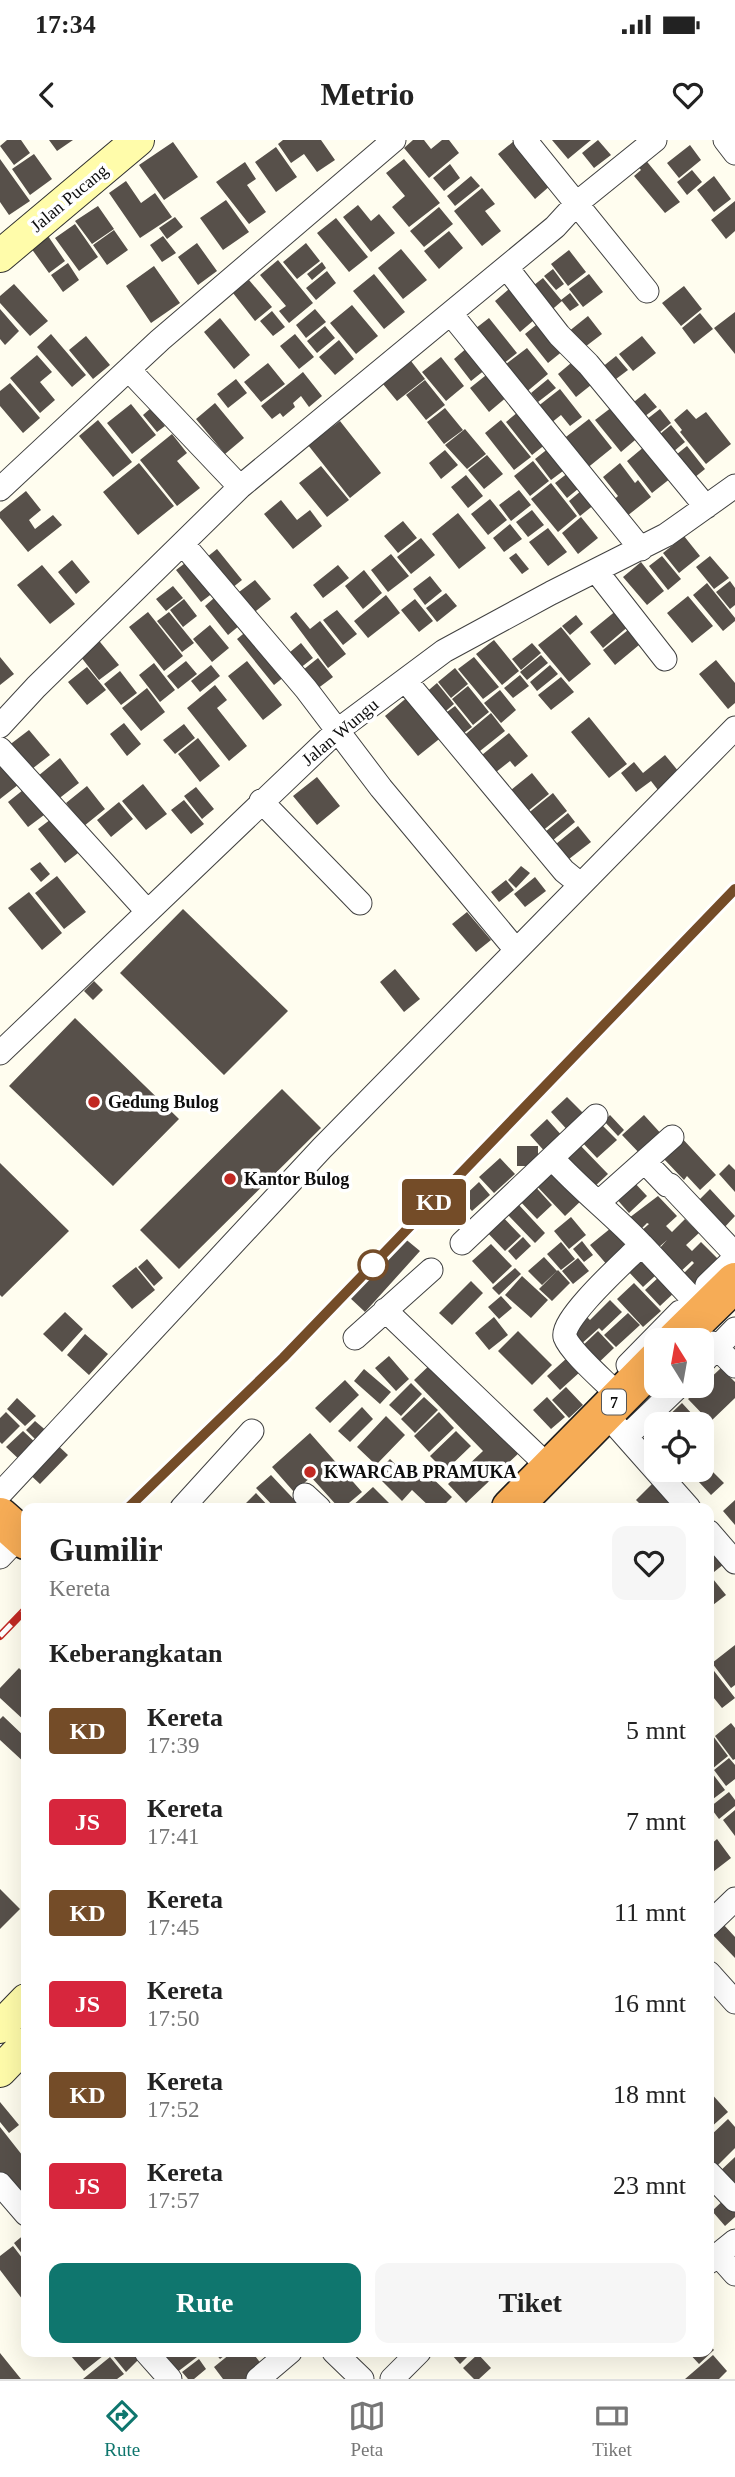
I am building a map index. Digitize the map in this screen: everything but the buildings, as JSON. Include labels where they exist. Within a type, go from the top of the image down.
[{"type":"highway","points":[[714,1330],[735,1282]]},
{"type":"highway","name":"7","points":[[551,1503],[644,1376]]},
{"type":"highway","name":"7","points":[[515,1503],[544,1462],[617,1412],[644,1398]]},
{"type":"street","name":"Jalan Pucang","points":[[0,256],[138,140]]},
{"type":"street","points":[[0,489],[160,340],[394,140]]},
{"type":"street","points":[[525,140],[647,291]]},
{"type":"street","points":[[0,726],[36,687],[240,486],[507,268],[555,227],[577,203],[655,140]]},
{"type":"street","points":[[725,140],[735,153]]},
{"type":"street","points":[[507,268],[559,335],[588,365],[706,507]]},
{"type":"street","points":[[451,314],[640,549]]},
{"type":"street","points":[[129,370],[240,486]]},
{"type":"street","name":"Jalan Wungu","points":[[0,1054],[338,730],[444,651],[666,535],[706,507],[733,493]]},
{"type":"street","points":[[183,544],[251,622],[381,788],[516,950]]},
{"type":"street","points":[[597,572],[664,659]]},
{"type":"street","points":[[405,680],[555,860],[580,884]]},
{"type":"street","points":[[0,1494],[322,1148],[735,728]]},
{"type":"street","points":[[0,749],[147,911]]},
{"type":"street","points":[[261,801],[360,903]]},
{"type":"street","points":[[462,1243],[596,1116]]},
{"type":"street","points":[[599,1202],[672,1137]]},
{"type":"street","points":[[553,1159],[642,1245],[704,1328]]},
{"type":"street","points":[[645,1161],[735,1256],[714,1328]]},
{"type":"street","points":[[642,1245],[572,1316],[565,1331],[566,1338],[685,1503]]},
{"type":"street","points":[[355,1338],[431,1270]]},
{"type":"street","points":[[385,1310],[544,1462]]},
{"type":"street","points":[[617,1412],[644,1390]]},
{"type":"street","points":[[617,1412],[650,1398]]},
{"type":"street","points":[[187,1503],[252,1431]]},
{"type":"street","points":[[714,1538],[735,1562]]},
{"type":"street","points":[[714,1919],[735,1899]]},
{"type":"street","points":[[714,1979],[735,2002]]},
{"type":"street","points":[[0,2071],[15,2040],[21,2018]]},
{"type":"street","points":[[714,2178],[735,2200]]},
{"type":"street","points":[[0,2184],[21,2208]]},
{"type":"street","points":[[721,2253],[735,2274]]},
{"type":"street","points":[[150,2357],[170,2379]]},
{"type":"street","points":[[258,2379],[284,2357]]},
{"type":"street","points":[[339,2357],[362,2379]]},
{"type":"street","points":[[392,2379],[414,2357]]},
{"type":"railway","points":[[133,1503],[283,1358],[735,889]]},
{"type":"railway","points":[[0,1636],[21,1614]]},
{"type":"train","name":"KD","points":[[133,1503],[283,1358],[735,889]]},
{"type":"place","name":"Gedung Bulog","points":[[94,1102]]},
{"type":"place","name":"Kantor Bulog","points":[[230,1179]]},
{"type":"place","name":"KWARCAB PRAMUKA","points":[[310,1472]]}]
